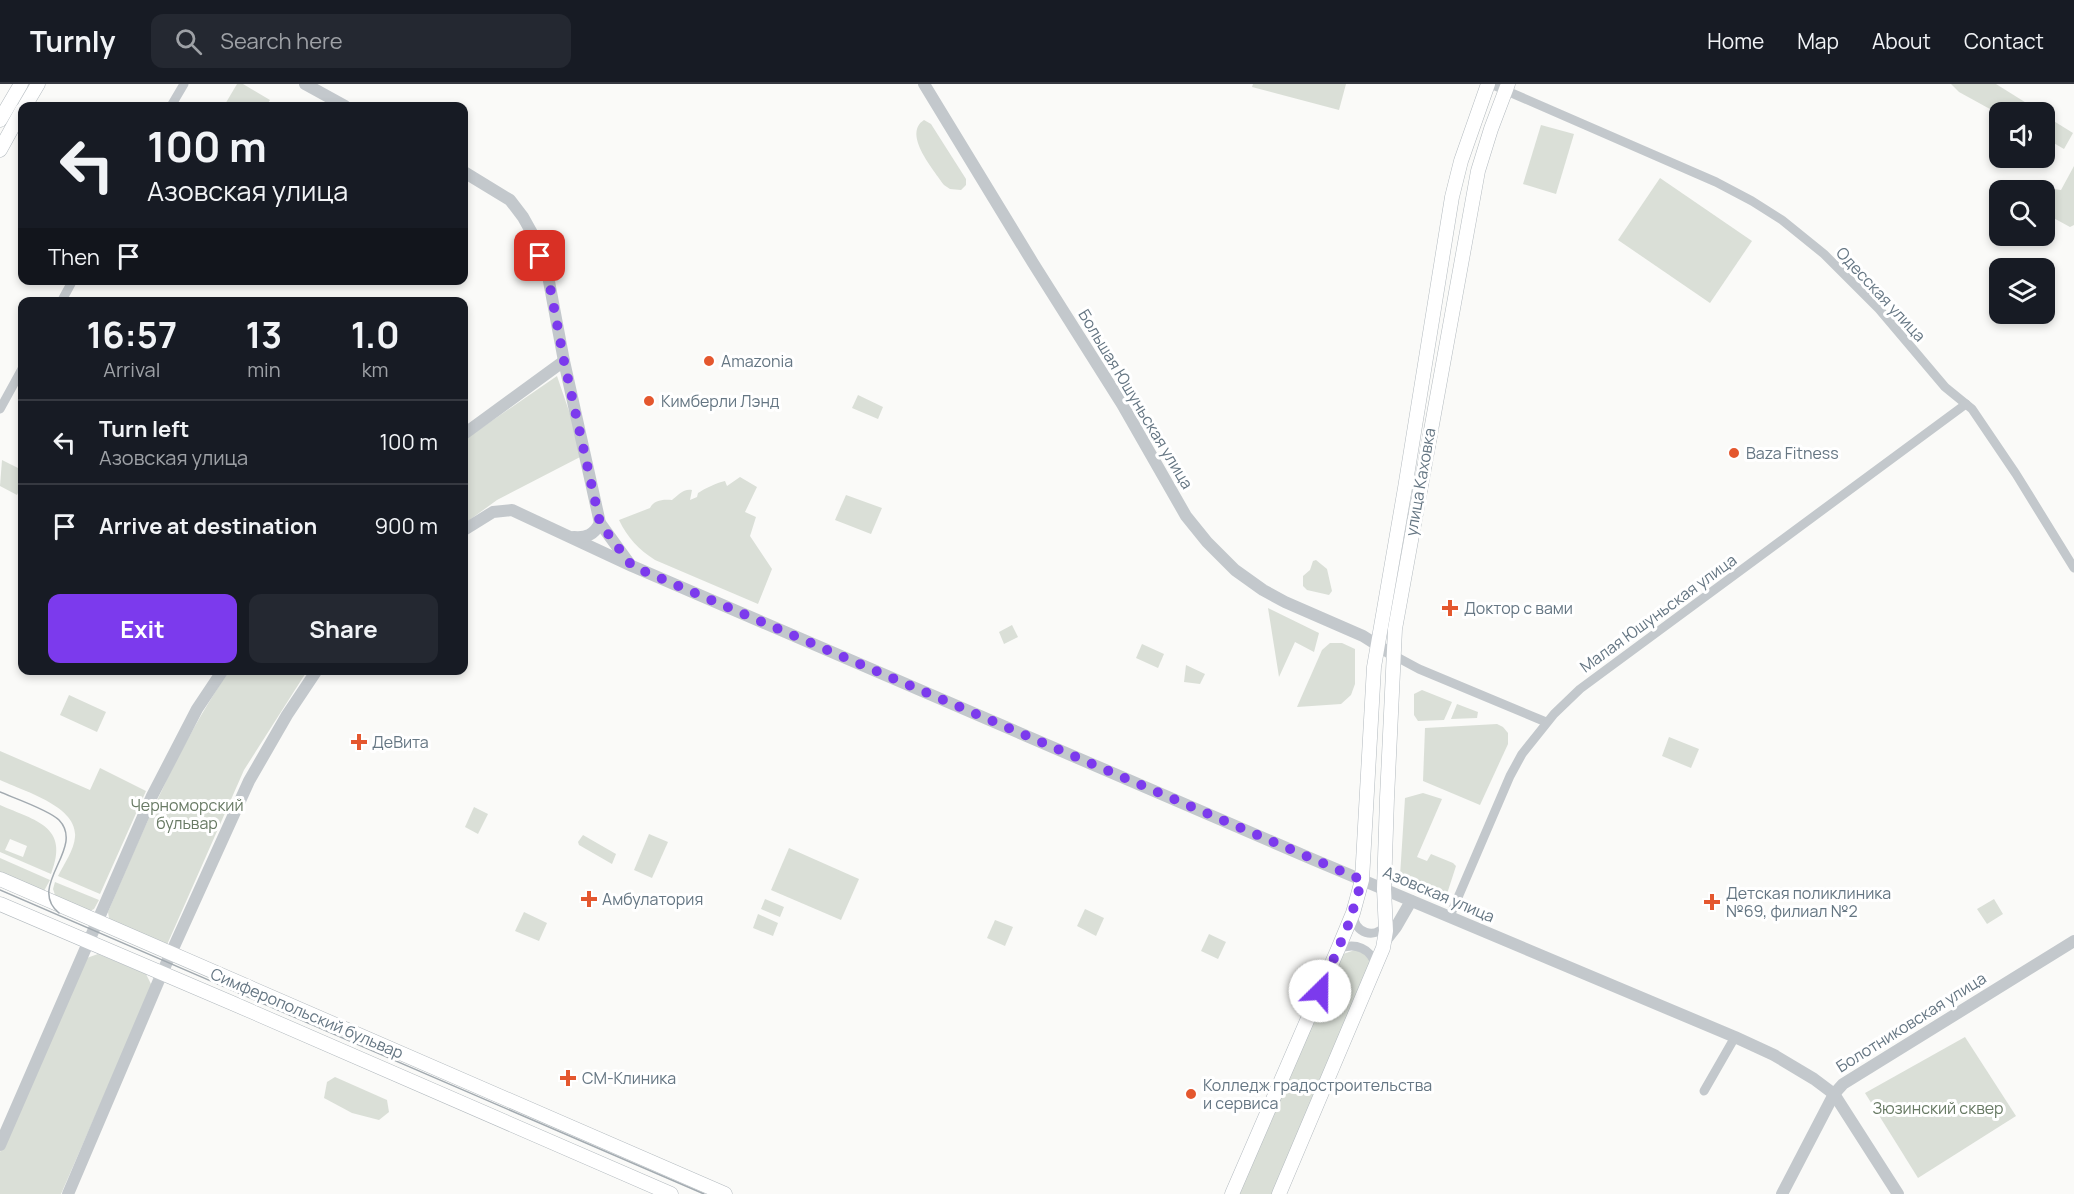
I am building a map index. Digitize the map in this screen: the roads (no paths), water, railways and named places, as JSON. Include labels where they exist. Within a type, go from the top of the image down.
[{"type":"main road","points":[[0,120],[21,84]]},
{"type":"main road","points":[[27,102],[38,84]]},
{"type":"main road","name":"улица Каховка","points":[[1232,1194],[1338,950],[1353,913],[1362,880],[1377,645],[1452,197],[1461,161],[1490,84]]},
{"type":"main road","name":"улица Каховка","points":[[1279,1194],[1385,941],[1384,889],[1395,629],[1471,201],[1487,139],[1507,87]]},
{"type":"main road","points":[[0,150],[18,117]]},
{"type":"main road","name":"Симферопольский бульвар","points":[[0,879],[313,1017],[725,1194]]},
{"type":"main road","name":"Симферопольский бульвар","points":[[0,904],[671,1194]]},
{"type":"main road","points":[[605,1166],[615,1145]]},
{"type":"street","points":[[173,102],[184,84]]},
{"type":"street","points":[[305,84],[338,102]]},
{"type":"street","name":"Большая Юшуньская улица","points":[[924,84],[1122,404],[1186,516],[1207,542],[1235,570],[1263,590],[1363,636],[1393,655]]},
{"type":"street","name":"Одесская улица","points":[[1490,84],[1507,87],[1716,182],[1782,220],[1824,254],[1879,309],[1945,387],[1977,415],[2074,568]]},
{"type":"street","points":[[468,174],[510,200],[523,217],[548,276],[564,361],[600,523],[632,566]]},
{"type":"street","points":[[468,431],[564,361]]},
{"type":"street","points":[[0,409],[18,376]]},
{"type":"street","name":"Малая Юшуньская улица","points":[[1450,916],[1510,776],[1522,754],[1546,722],[1588,683],[1966,404]]},
{"type":"street","points":[[468,528],[493,512],[512,510],[632,566]]},
{"type":"street","points":[[573,537],[584,538],[590,535],[596,531],[600,523]]},
{"type":"street","name":"Азовская улица","points":[[632,566],[1774,1055],[1834,1094],[1898,1194]]},
{"type":"street","points":[[1393,655],[1419,669],[1546,722]]},
{"type":"street","points":[[0,1145],[90,943],[152,796],[197,709],[220,675]]},
{"type":"street","points":[[68,1194],[162,973],[256,767],[314,675]]},
{"type":"street","points":[[1385,941],[1412,901]]},
{"type":"street","points":[[1353,913],[1354,922],[1364,933],[1374,933],[1386,925]]},
{"type":"street","name":"Болотниковская улица","points":[[1782,1194],[1834,1094],[1851,1078],[2074,941]]},
{"type":"street","points":[[1338,950],[1350,946],[1361,948],[1371,955],[1376,966]]},
{"type":"street","points":[[1704,1091],[1735,1037]]},
{"type":"tram line","points":[[0,792],[54,816],[65,831],[66,843],[49,891],[51,902],[59,913]]},
{"type":"tram line","points":[[0,890],[704,1194]]},
{"type":"place","name":"Amazonia","points":[[709,361]]},
{"type":"place","name":"Кимберли Лэнд","points":[[649,401]]},
{"type":"place","name":"Baza Fitness","points":[[1734,453]]},
{"type":"place","name":"Доктор с вами","points":[[1450,608]]},
{"type":"place","name":"ДеВита","points":[[359,742]]},
{"type":"place","name":"Амбулатория","points":[[589,899]]},
{"type":"place","name":"Детская поликлиника №69, филиал №2","points":[[1712,902]]},
{"type":"place","name":"СМ-Клиника","points":[[568,1078]]},
{"type":"place","name":"Колледж градостроительства и сервиса","points":[[1191,1094]]},
{"type":"park label","name":"Черноморский бульвар","points":[[187,814]]},
{"type":"park label","name":"Зюзинский сквер","points":[[1938,1108]]}]
